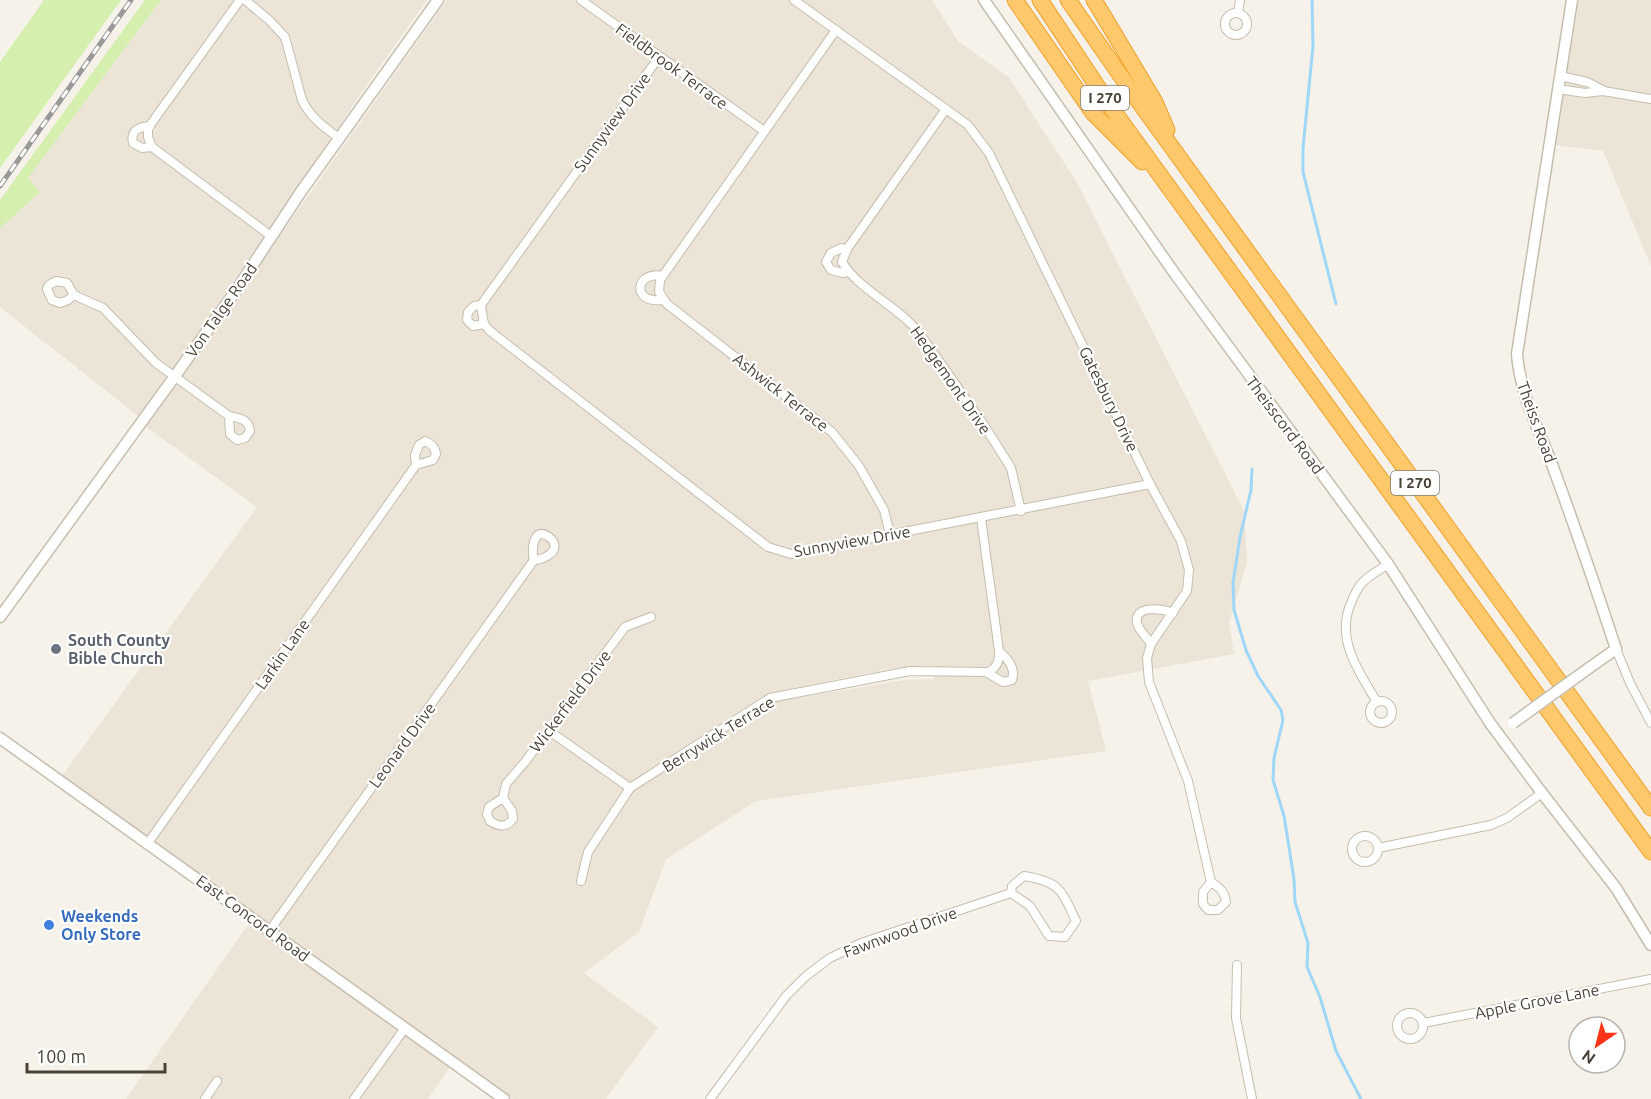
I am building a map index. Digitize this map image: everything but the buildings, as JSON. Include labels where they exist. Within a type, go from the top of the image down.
[{"type":"highway","points":[[1015,0],[1093,113],[1174,194]]},
{"type":"highway","name":"I 270","points":[[1040,0],[1086,71],[1174,194],[1651,852]]},
{"type":"highway","name":"I 270","points":[[1068,0],[1115,70],[1651,808]]},
{"type":"highway","points":[[1094,0],[1155,102],[1179,158]]},
{"type":"street","points":[[271,236],[152,147],[148,137],[150,126],[242,0],[269,20],[285,36],[306,109],[314,119],[339,138]]},
{"type":"street","name":"Von Talge Road","points":[[0,617],[175,376],[339,138],[438,0]]},
{"type":"street","name":"Fieldbrook Terrace","points":[[581,0],[764,131]]},
{"type":"street","name":"Gatesbury Drive","points":[[794,0],[968,125],[989,153],[1150,484],[1181,541],[1189,570],[1187,591],[1151,644],[1147,658],[1149,682],[1188,781],[1211,882]]},
{"type":"street","name":"Theisscord Road","points":[[984,0],[1174,274],[1388,564],[1498,734]]},
{"type":"street","points":[[1238,13],[1240,0]]},
{"type":"street","name":"Theiss Road","points":[[1572,0],[1519,328],[1517,363],[1527,399],[1616,649],[1630,683],[1651,723]]},
{"type":"street","name":"Ashwick Terrace","points":[[836,30],[663,276],[654,275],[645,278],[640,284],[640,289],[648,300],[664,300],[832,432],[859,466],[884,510],[890,534]]},
{"type":"street","name":"Sunnyview Drive","points":[[659,57],[481,305],[474,306],[468,312],[467,320],[473,326],[484,324],[768,547],[791,554],[1021,511],[1150,484]]},
{"type":"street","points":[[1560,76],[1587,82],[1603,91]]},
{"type":"street","points":[[1558,90],[1585,93],[1603,91],[1651,99]]},
{"type":"street","name":"Hedgemont Drive","points":[[946,109],[846,250],[842,248],[831,253],[826,262],[831,270],[848,272],[911,323],[920,334],[982,422],[1011,468],[1021,511]]},
{"type":"street","points":[[150,126],[137,129],[132,137],[133,143],[138,147],[152,147]]},
{"type":"street","points":[[846,250],[842,262],[848,272]]},
{"type":"street","points":[[663,276],[660,280],[659,292],[664,300]]},
{"type":"street","points":[[74,295],[103,308],[146,353],[230,416]]},
{"type":"street","points":[[481,305],[484,324]]},
{"type":"street","name":"Larkin Lane","points":[[148,843],[416,465]]},
{"type":"street","name":"Berrywick Terrace","points":[[581,881],[588,852],[630,788],[770,698],[910,671],[986,672],[1003,682],[1011,680],[1014,674],[1011,664],[999,651],[981,518]]},
{"type":"street","name":"Leonard Drive","points":[[270,930],[534,560]]},
{"type":"street","points":[[1377,702],[1349,650],[1346,622],[1348,610],[1362,582],[1388,564]]},
{"type":"street","points":[[1151,644],[1138,627],[1137,618],[1140,613],[1145,610],[1158,609],[1173,613]]},
{"type":"street","name":"Wickerfield Drive","points":[[503,798],[506,784],[525,762],[625,627],[651,617]]},
{"type":"street","points":[[1616,649],[1498,734],[1616,888],[1651,945]]},
{"type":"street","points":[[986,672],[996,668],[999,651]]},
{"type":"street","points":[[548,730],[630,788]]},
{"type":"street","name":"East Concord Road","points":[[0,738],[504,1099]]},
{"type":"street","points":[[1378,848],[1491,825],[1508,818],[1542,793]]},
{"type":"street","name":"Fawnwood Drive","points":[[1024,876],[1041,879],[1062,890],[1076,921],[1065,937],[1049,936],[1030,906],[1011,893],[1012,886],[1024,876]]},
{"type":"street","name":"Fawnwood Drive","points":[[710,1099],[786,996],[806,976],[830,958],[861,943],[1011,893]]},
{"type":"street","points":[[1237,965],[1236,1018],[1252,1099]]},
{"type":"street","name":"Apple Grove Lane","points":[[1423,1023],[1651,979]]},
{"type":"street","points":[[354,1099],[405,1028]]},
{"type":"street","points":[[205,1099],[217,1081]]},
{"type":"shaded area","points":[[161,0],[427,0],[212,313],[138,416],[0,307],[0,228],[40,192],[28,178]]},
{"type":"shaded area","points":[[447,0],[932,0],[958,41],[1009,78],[1076,181],[1244,511],[1247,563],[1229,622],[1234,654],[1088,681],[1106,751],[756,801],[666,859],[639,932],[584,973],[658,1027],[606,1099],[514,1099],[62,776],[257,507],[145,426]],"holes":[[[932,666],[934,679],[904,680],[785,700],[783,690],[894,668]]]},
{"type":"shaded area","points":[[1579,0],[1651,0],[1651,266],[1603,151],[1556,145]]},
{"type":"shaded area","points":[[250,922],[450,1067],[428,1099],[126,1099]]},
{"type":"green space","points":[[44,0],[121,0],[0,168],[0,62]]},
{"type":"green space","points":[[145,0],[161,0],[28,178],[40,192],[0,228],[0,200]]},
{"type":"waterway","points":[[1312,0],[1313,46],[1303,148],[1303,172],[1336,304]]},
{"type":"waterway","points":[[1252,469],[1251,490],[1240,537],[1233,583],[1234,610],[1246,650],[1258,676],[1281,710],[1283,720],[1274,758],[1273,780],[1284,816],[1294,879],[1295,902],[1308,943],[1307,967],[1320,997],[1336,1051],[1361,1099]]},
{"type":"railway","points":[[0,186],[131,0]]},
{"type":"place","name":"South County Bible Church","points":[[56,649]]},
{"type":"place","name":"Weekends Only Store","points":[[49,925]]}]
